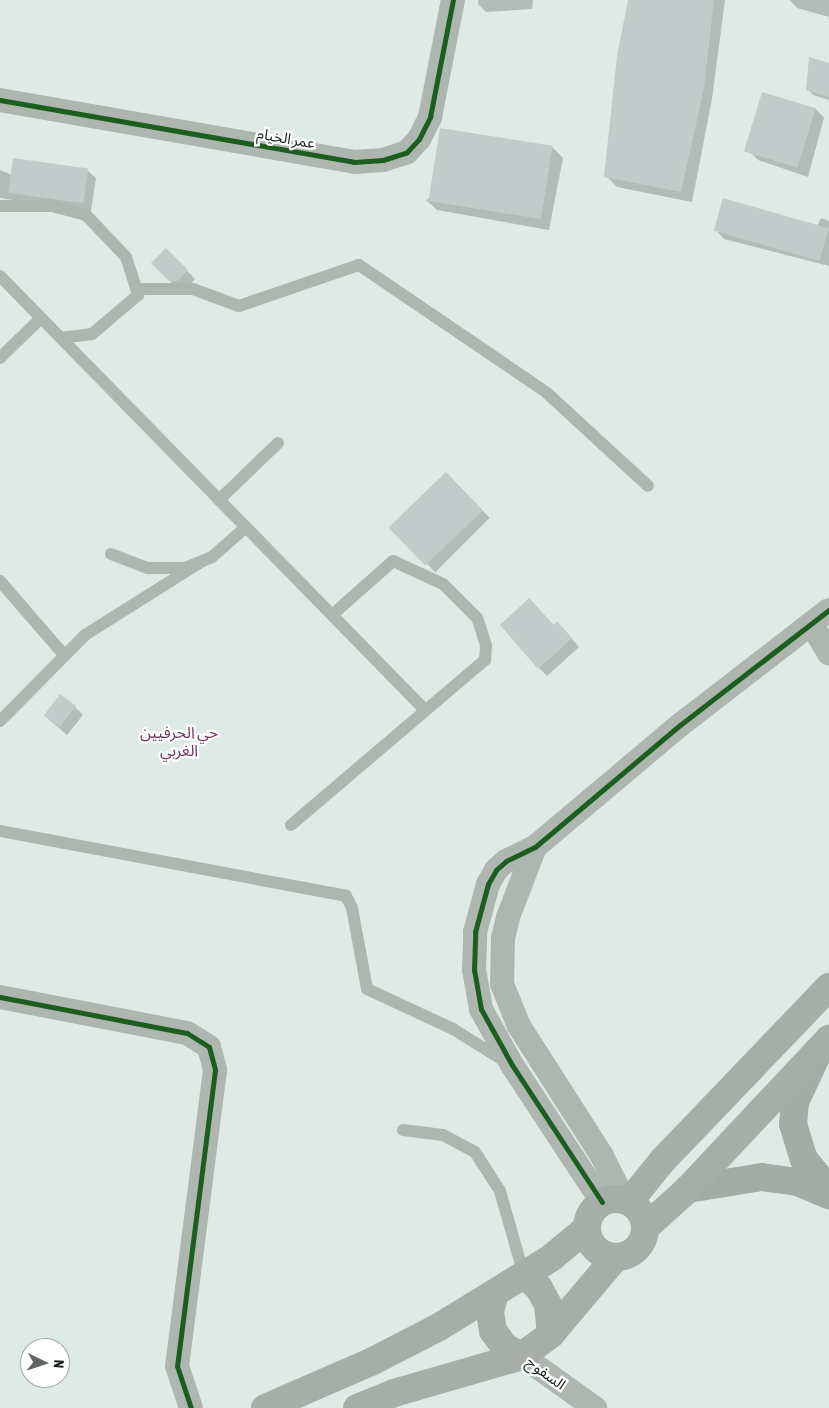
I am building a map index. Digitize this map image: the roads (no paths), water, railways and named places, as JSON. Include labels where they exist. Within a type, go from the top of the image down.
[{"type":"main road","points":[[824,1044],[688,1189],[645,1228],[639,1246],[624,1257],[615,1258],[602,1255],[592,1246],[587,1228],[589,1216],[618,1202],[663,1160],[829,987]]},
{"type":"main road","points":[[618,1202],[640,1213],[645,1228]]},
{"type":"main road","points":[[265,1408],[371,1362],[495,1293],[524,1275],[587,1228]]},
{"type":"main road","points":[[357,1408],[394,1393],[522,1356],[551,1334],[615,1258]]},
{"type":"main road","points":[[524,1275],[539,1288],[548,1305],[551,1334]]},
{"type":"main road","points":[[495,1293],[490,1312],[493,1331],[505,1347],[522,1356]]},
{"type":"street","name":"عمر الخيام","points":[[0,100],[354,162],[383,160],[407,152],[419,140],[430,117],[453,0]]},
{"type":"street","points":[[618,1202],[512,1066],[481,1009],[474,970],[475,932],[482,902],[496,870],[535,847],[680,725],[820,618],[829,653]]},
{"type":"street","points":[[535,847],[508,917],[503,938],[502,984],[519,1026],[602,1156],[618,1202]]},
{"type":"street","points":[[0,997],[187,1033],[208,1047],[214,1070],[177,1366],[192,1408]]},
{"type":"street","points":[[824,1044],[794,1102],[793,1124],[804,1159],[829,1190]]},
{"type":"street","points":[[688,1189],[762,1177],[798,1182],[829,1195]]},
{"type":"street","name":"السفوح","points":[[522,1356],[595,1408]]},
{"type":"lane","points":[[0,206],[52,206],[86,215],[126,257],[138,295],[92,334],[61,338]]},
{"type":"lane","points":[[136,289],[193,289],[240,306],[359,264],[548,393],[648,486]]},
{"type":"lane","points":[[0,276],[424,709]]},
{"type":"lane","points":[[0,358],[41,318]]},
{"type":"lane","points":[[219,500],[278,443]]},
{"type":"lane","points":[[111,554],[148,568],[185,568],[212,557],[246,527]]},
{"type":"lane","points":[[291,825],[424,709],[485,660],[486,644],[477,618],[443,584],[393,561],[332,615]]},
{"type":"lane","points":[[0,721],[85,634],[201,562]]},
{"type":"lane","points":[[0,581],[64,655]]},
{"type":"lane","points":[[0,831],[346,896],[352,908],[367,989],[453,1029],[512,1066]]},
{"type":"lane","points":[[403,1130],[443,1135],[475,1152],[500,1191],[524,1275]]},
{"type":"district","name":"حي الحرفيين الغربي","points":[[179,741]]}]
